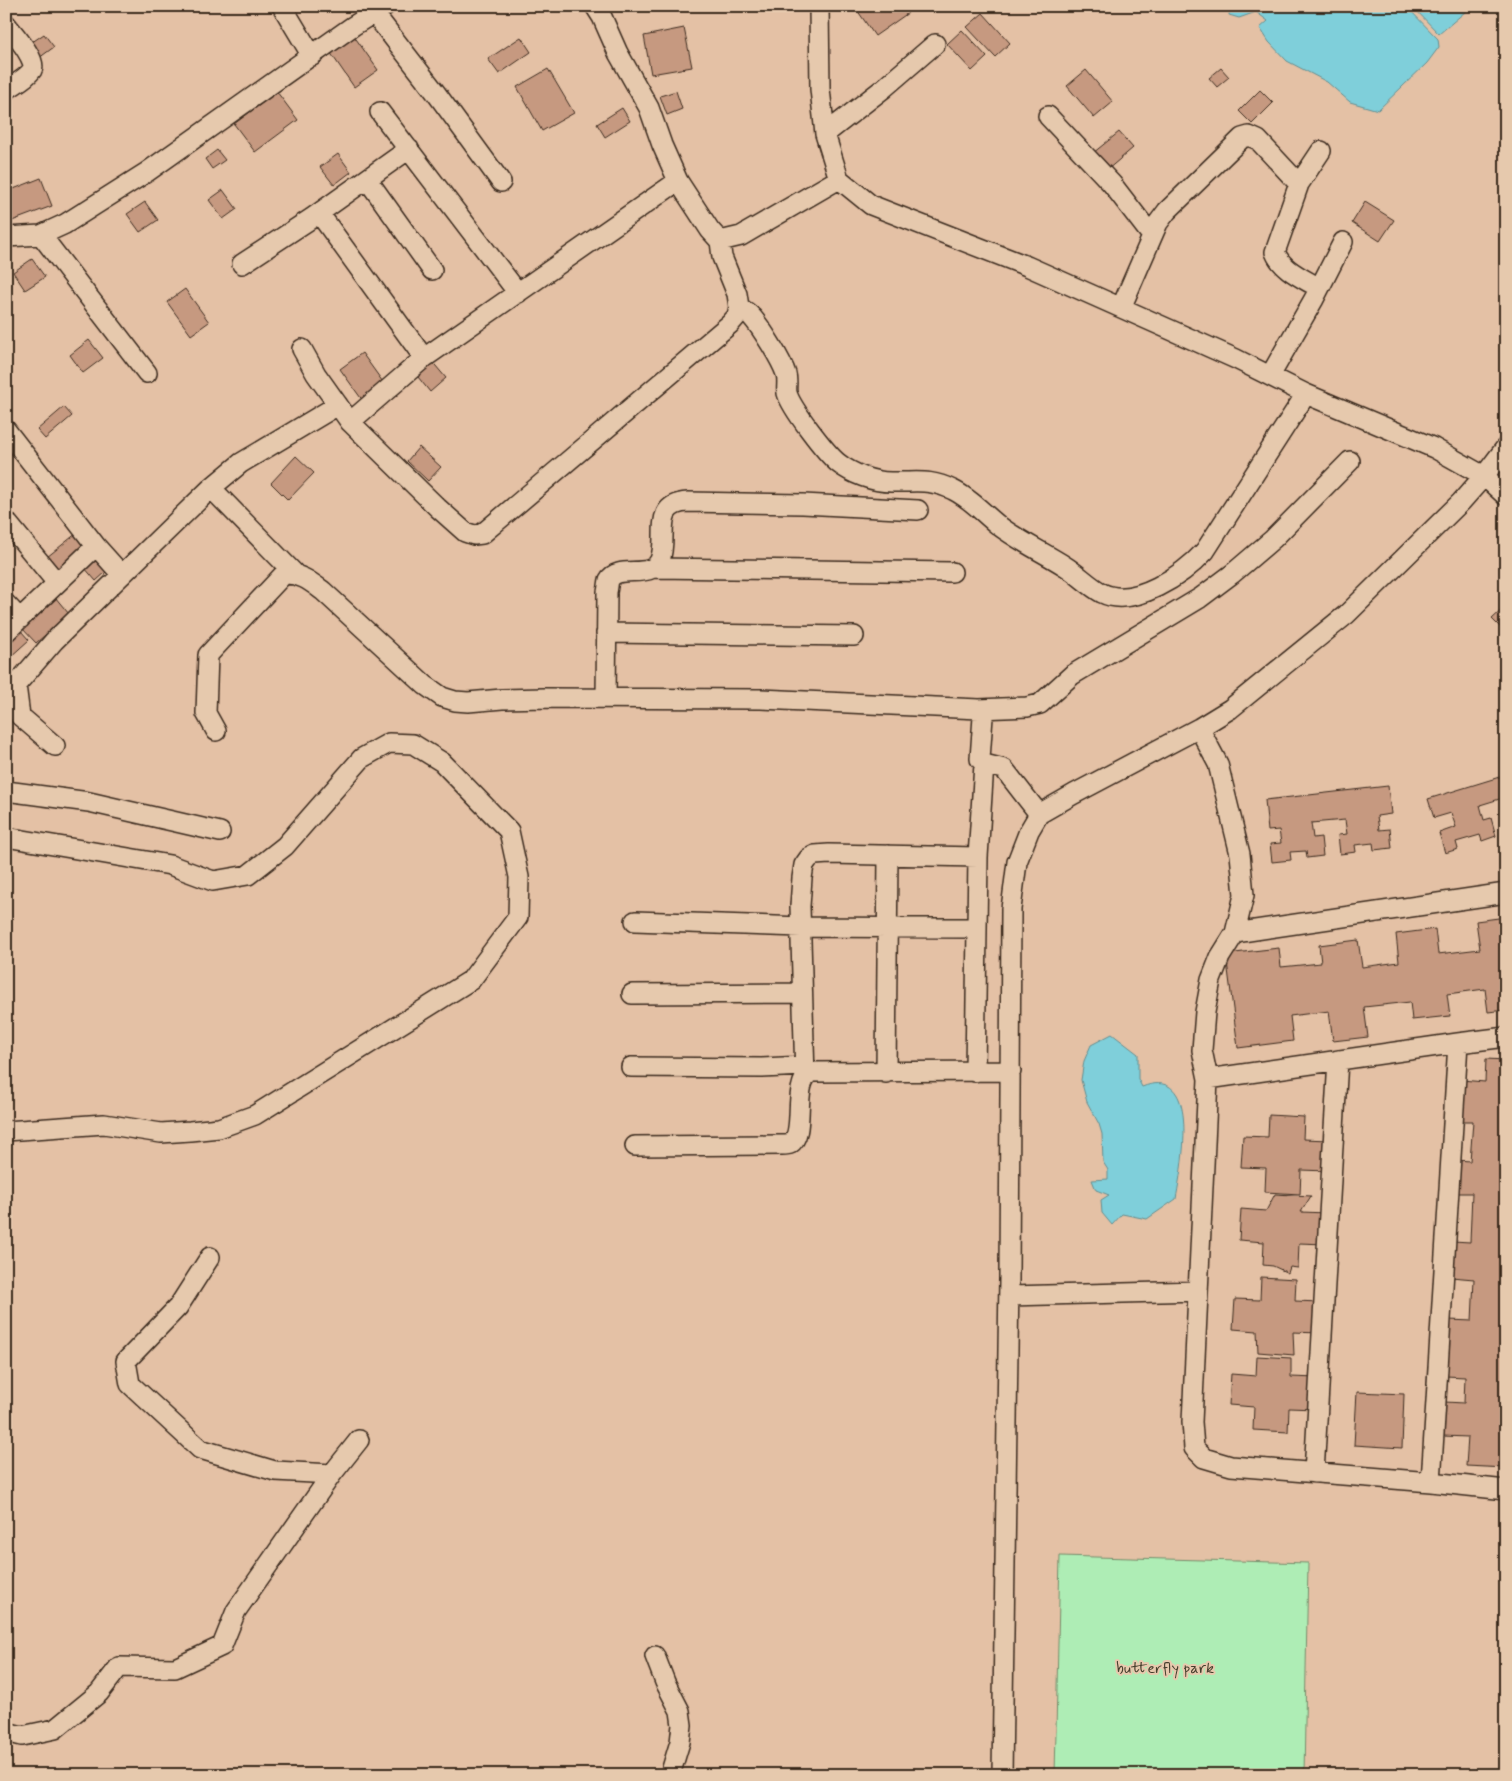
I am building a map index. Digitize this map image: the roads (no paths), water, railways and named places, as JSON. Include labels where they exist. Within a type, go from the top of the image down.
[{"type":"street","points":[[282,6],[312,56]]},
{"type":"street","points":[[302,350],[316,374],[350,422],[438,508],[465,532],[474,535],[482,534],[730,324],[737,316],[739,307],[737,294],[722,257],[720,240],[710,230],[678,181],[662,145],[649,108],[618,53],[595,6]]},
{"type":"street","points":[[819,6],[820,90],[825,134],[839,180],[871,205],[1027,266],[1236,359],[1306,394],[1434,448],[1484,476],[1506,496]]},
{"type":"street","points":[[6,237],[41,235],[65,224],[147,172],[380,10],[436,93],[501,182]]},
{"type":"street","points":[[6,24],[30,56],[33,65],[32,70],[26,76],[6,90]]},
{"type":"street","points":[[825,134],[884,88],[935,44]]},
{"type":"street","points":[[380,112],[518,293]]},
{"type":"street","points":[[1048,116],[1112,184],[1152,236]]},
{"type":"street","points":[[1121,308],[1158,223],[1167,211],[1242,138],[1249,136],[1258,140],[1299,184]]},
{"type":"street","points":[[242,264],[319,213],[409,149]]},
{"type":"street","points":[[1319,288],[1285,267],[1279,261],[1275,252],[1299,184],[1321,151]]},
{"type":"street","points":[[367,179],[432,270]]},
{"type":"street","points":[[720,240],[741,236],[839,180]]},
{"type":"street","points":[[350,422],[424,358],[678,181]]},
{"type":"street","points":[[319,213],[424,358]]},
{"type":"street","points":[[41,235],[147,373]]},
{"type":"street","points":[[1270,376],[1343,242]]},
{"type":"street","points":[[739,307],[750,314],[758,325],[786,374],[787,392],[792,404],[838,463],[855,473],[873,480],[890,482],[924,481],[942,484],[955,490],[998,525],[1029,546],[1066,567],[1102,593],[1116,597],[1149,591],[1182,573],[1194,563],[1205,551],[1306,394]]},
{"type":"street","points":[[54,746],[20,716],[16,685],[54,641],[211,488],[242,462],[338,405]]},
{"type":"street","points":[[6,430],[96,546],[122,575]]},
{"type":"street","points":[[1002,1775],[1009,1296],[1011,909],[1018,862],[1028,831],[1039,814],[1199,728],[1230,709],[1333,626],[1454,508],[1484,476],[1506,447]]},
{"type":"street","points":[[211,488],[295,574],[323,592],[425,685],[442,697],[455,702],[502,699],[761,699],[979,709],[1027,707],[1040,704],[1072,675],[1200,598],[1273,539],[1350,460]]},
{"type":"street","points":[[655,568],[660,561],[666,514],[669,507],[678,502],[803,504],[918,510]]},
{"type":"street","points":[[6,521],[57,583]]},
{"type":"street","points":[[6,632],[96,546]]},
{"type":"street","points":[[606,698],[607,592],[609,581],[613,575],[647,571],[655,568],[952,572]]},
{"type":"street","points":[[216,731],[206,713],[208,655],[284,574],[295,574]]},
{"type":"street","points":[[6,604],[20,619]]},
{"type":"street","points":[[606,633],[854,636]]},
{"type":"street","points":[[976,1072],[978,857],[984,764],[980,758],[983,717],[979,709]]},
{"type":"street","points":[[1199,728],[1218,764],[1240,854],[1244,895],[1235,933],[1220,957],[1211,980],[1205,1012],[1202,1050],[1208,1079],[1192,1422],[1194,1448],[1204,1458],[1231,1466],[1506,1490]]},
{"type":"street","points":[[6,837],[170,866],[213,881],[248,875],[285,846],[362,758],[389,743],[413,744],[442,762],[509,831],[519,876],[518,917],[471,980],[255,1114],[219,1128],[161,1133],[104,1124],[6,1131]]},
{"type":"street","points":[[984,764],[1004,769],[1039,814]]},
{"type":"street","points":[[6,792],[89,802],[220,832]]},
{"type":"street","points":[[635,1146],[782,1145],[790,1143],[795,1137],[798,1128],[801,1085],[804,1071],[801,927],[802,878],[804,865],[809,858],[829,854],[978,857]]},
{"type":"street","points":[[886,1073],[888,855]]},
{"type":"street","points":[[1235,933],[1506,893]]},
{"type":"street","points":[[636,921],[801,927],[977,928]]},
{"type":"street","points":[[632,994],[802,993]]},
{"type":"street","points":[[1208,1079],[1506,1037]]},
{"type":"street","points":[[1431,1482],[1458,1043]]},
{"type":"street","points":[[1314,1474],[1338,1060]]},
{"type":"street","points":[[631,1067],[762,1068],[810,1072],[886,1073],[1011,1071]]},
{"type":"street","points":[[210,1257],[178,1307],[126,1361],[130,1384],[200,1449],[275,1471],[332,1474]]},
{"type":"street","points":[[1009,1296],[1198,1291]]},
{"type":"street","points":[[6,1732],[22,1736],[55,1729],[99,1693],[119,1667],[175,1668],[222,1646],[236,1611],[332,1474],[359,1440]]},
{"type":"street","points":[[655,1656],[665,1682],[680,1711],[682,1725],[680,1742],[670,1775]]},
{"type":"water","points":[[1230,6],[1406,6],[1438,39],[1439,47],[1427,63],[1378,110],[1350,102],[1327,82],[1287,61],[1269,42],[1260,28],[1268,21],[1256,12],[1239,18],[1229,15]]},
{"type":"water","points":[[1412,6],[1472,6],[1439,34]]},
{"type":"water","points":[[1112,1034],[1138,1054],[1138,1079],[1142,1087],[1161,1084],[1174,1090],[1181,1104],[1184,1123],[1184,1144],[1176,1199],[1147,1219],[1122,1214],[1112,1225],[1102,1213],[1101,1200],[1109,1195],[1096,1190],[1092,1180],[1108,1179],[1108,1170],[1103,1162],[1102,1134],[1099,1124],[1087,1102],[1081,1080],[1084,1061],[1091,1045]]},
{"type":"park label","name":"butterfly park","points":[[1165,1667]]}]
